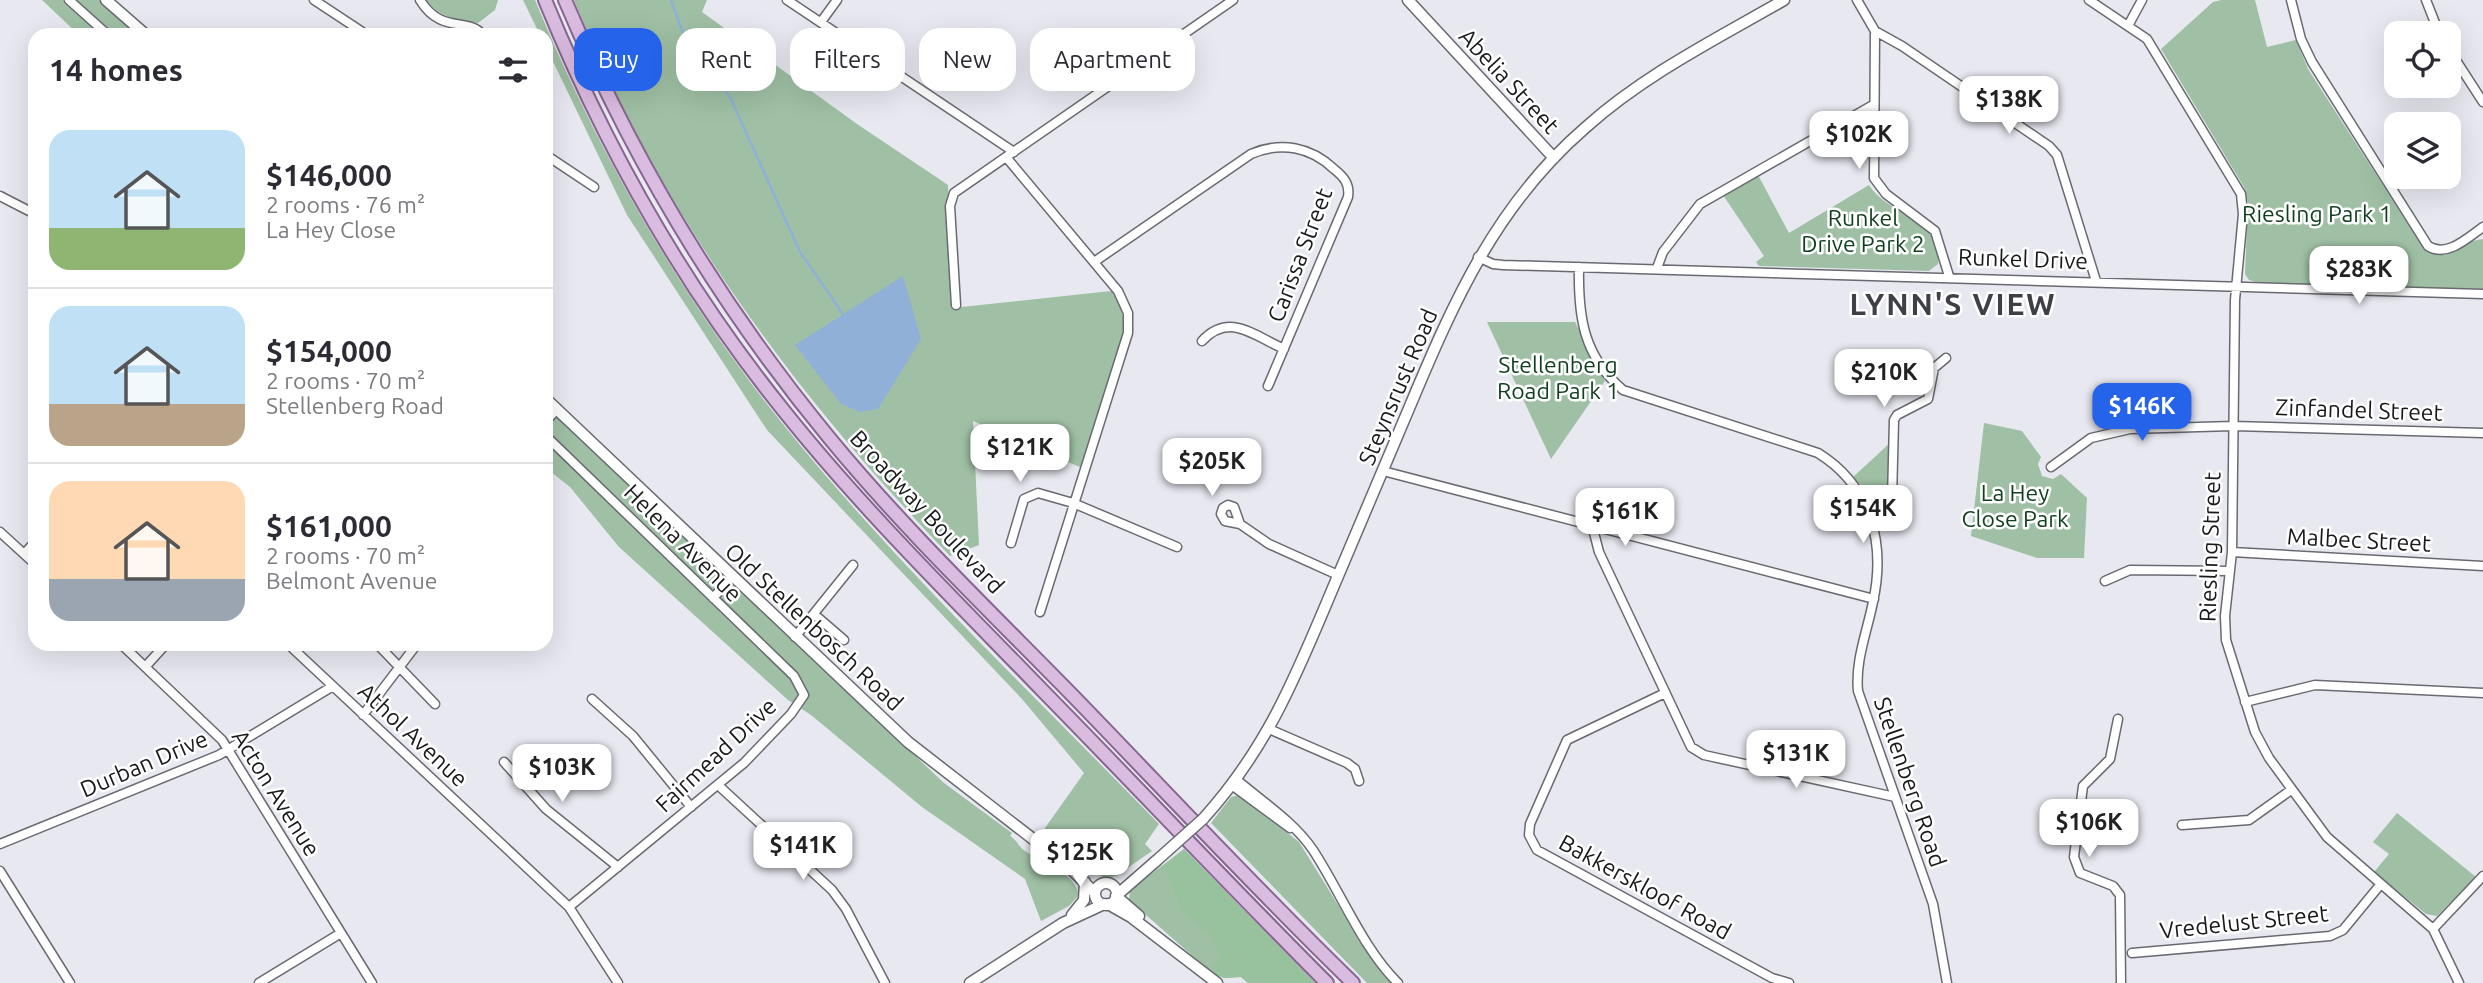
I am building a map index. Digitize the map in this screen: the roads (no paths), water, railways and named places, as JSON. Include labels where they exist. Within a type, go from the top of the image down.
[{"type":"main road","name":"Broadway Boulevard","points":[[545,0],[580,86],[617,157],[697,291],[783,411],[846,485],[940,585],[1327,983]]},
{"type":"main road","name":"Broadway Boulevard","points":[[565,0],[589,59],[641,162],[716,286],[798,400],[851,463],[940,559],[1353,983]]},
{"type":"street","points":[[69,0],[100,28]]},
{"type":"street","points":[[106,0],[138,28]]},
{"type":"street","points":[[314,0],[356,28]]},
{"type":"street","points":[[420,0],[431,14],[447,24],[474,28]]},
{"type":"street","points":[[787,0],[1014,152]]},
{"type":"street","points":[[821,22],[837,0]]},
{"type":"street","name":"Abelia Street","points":[[1408,0],[1554,158]]},
{"type":"street","name":"Steynsrust Road","points":[[1106,904],[1203,819],[1233,786],[1269,729],[1458,294],[1506,215],[1554,158],[1602,113],[1644,82],[1784,0]]},
{"type":"street","points":[[1857,0],[1875,31],[2049,146],[2061,163],[2096,281]]},
{"type":"street","name":"Riesling Street","points":[[2088,0],[2129,24],[2153,46],[2236,184],[2243,214],[2233,426],[2232,552],[2225,629],[2245,702],[2261,743],[2291,790],[2327,837],[2433,929],[2459,983]]},
{"type":"street","points":[[2129,24],[2142,0]]},
{"type":"street","points":[[2291,0],[2301,39],[2312,62],[2422,238],[2433,249],[2449,249],[2483,227]]},
{"type":"street","points":[[2426,0],[2434,21]]},
{"type":"street","points":[[956,305],[951,197],[1228,1]]},
{"type":"street","points":[[446,28],[447,24]]},
{"type":"street","points":[[1875,31],[1873,171],[1877,184],[1935,231],[1949,276]]},
{"type":"street","points":[[2461,68],[2483,102]]},
{"type":"street","points":[[1657,268],[1663,252],[1700,204],[1873,105]]},
{"type":"street","name":"Carissa Street","points":[[1094,262],[1251,153],[1273,147],[1309,151],[1322,157],[1342,176],[1348,186],[1348,197],[1268,386]]},
{"type":"street","points":[[1006,157],[1123,298],[1129,327],[1040,612]]},
{"type":"street","points":[[553,160],[594,187]]},
{"type":"street","points":[[0,196],[28,210]]},
{"type":"street","name":"Runkel Drive","points":[[1479,257],[1493,264],[2483,294]]},
{"type":"street","name":"Stellenberg Road","points":[[1579,267],[1578,302],[1582,328],[1606,373],[1623,390],[1818,453],[1844,475],[1869,508],[1875,527],[1878,559],[1874,599],[1858,664],[1858,691],[1933,904],[1947,983]]},
{"type":"street","points":[[1202,341],[1215,328],[1228,325],[1284,349]]},
{"type":"street","points":[[1892,499],[1894,420],[1928,399],[1934,368],[1946,358]]},
{"type":"street","name":"Old Stellenbosch Road","points":[[553,405],[908,742],[1069,867],[1106,904]]},
{"type":"street","points":[[553,413],[557,409]]},
{"type":"street","name":"Zinfandel Street","points":[[2050,467],[2081,443],[2113,432],[2156,427],[2233,426],[2483,433]]},
{"type":"street","name":"Helena Avenue","points":[[553,443],[794,676]]},
{"type":"street","points":[[1382,471],[1874,599]]},
{"type":"street","points":[[1011,543],[1024,499],[1038,493],[1073,503],[1177,547]]},
{"type":"street","points":[[1869,508],[1905,494]]},
{"type":"street","points":[[1241,524],[1269,544],[1338,575]]},
{"type":"street","points":[[1592,524],[1599,552],[1687,740],[1704,755],[1895,797]]},
{"type":"street","points":[[0,532],[28,558]]},
{"type":"street","points":[[23,554],[28,549]]},
{"type":"street","name":"Malbec Street","points":[[2232,552],[2483,566]]},
{"type":"street","points":[[795,637],[853,565]]},
{"type":"street","points":[[2105,582],[2130,570],[2230,571]]},
{"type":"street","points":[[713,598],[732,577]]},
{"type":"street","points":[[815,615],[845,640]]},
{"type":"street","name":"Acton Avenue","points":[[129,651],[229,749],[372,983]]},
{"type":"street","points":[[146,666],[160,651]]},
{"type":"street","name":"Athol Avenue","points":[[296,651],[569,907],[618,983]]},
{"type":"street","points":[[384,651],[435,704]]},
{"type":"street","points":[[363,715],[412,651]]},
{"type":"street","name":"Fairmead Drive","points":[[569,907],[757,751],[801,702],[803,689],[794,676]]},
{"type":"street","points":[[2245,702],[2315,685],[2483,693]]},
{"type":"street","name":"Durban Drive","points":[[0,844],[229,749],[333,686]]},
{"type":"street","name":"Bakkerskloof Road","points":[[1664,693],[1567,740],[1530,824],[1532,844],[1549,856],[1778,981],[1789,983]]},
{"type":"street","points":[[592,699],[633,736],[691,807]]},
{"type":"street","points":[[2118,719],[2110,759],[2083,786],[2074,857],[2080,873],[2113,886],[2120,895],[2121,983]]},
{"type":"street","points":[[1269,729],[1347,763],[1355,769],[1359,781]]},
{"type":"street","points":[[503,762],[546,809],[618,867]]},
{"type":"street","points":[[718,785],[832,890],[846,909],[885,983]]},
{"type":"street","points":[[1233,786],[1296,831],[1312,849],[1382,965],[1398,983]]},
{"type":"street","points":[[2182,825],[2249,820],[2291,790]]},
{"type":"street","name":"Old Stellenbosch Road","points":[[1069,867],[1107,884]]},
{"type":"street","name":"Steynsrust Road","points":[[1107,884],[1143,870]]},
{"type":"street","points":[[0,871],[70,983]]},
{"type":"street","points":[[2433,929],[2483,876]]},
{"type":"street","points":[[1068,919],[1084,900],[1085,882]]},
{"type":"street","points":[[970,983],[1068,919],[1107,884],[1116,896],[1166,943]]},
{"type":"street","name":"Vredelust Street","points":[[2132,953],[2330,936],[2343,930],[2380,885]]},
{"type":"street","points":[[1068,919],[1106,904],[1166,943],[1217,983]]},
{"type":"street","points":[[1088,911],[1114,914],[1148,931]]},
{"type":"street","points":[[260,983],[341,933]]},
{"type":"water","points":[[903,276],[921,339],[878,409],[860,412],[841,404],[795,345]]},
{"type":"waterway","points":[[671,0],[683,33],[731,99],[800,252],[843,314]]},
{"type":"district","name":"LYNN'S VIEW","points":[[1953,305]]},
{"type":"park label","name":"Riesling Park 1","points":[[2317,214]]},
{"type":"park label","name":"Runkel Drive Park 2","points":[[1863,231]]},
{"type":"park label","name":"Stellenberg Road Park 1","points":[[1558,378]]},
{"type":"park label","name":"La Hey Close Park","points":[[2015,506]]}]
